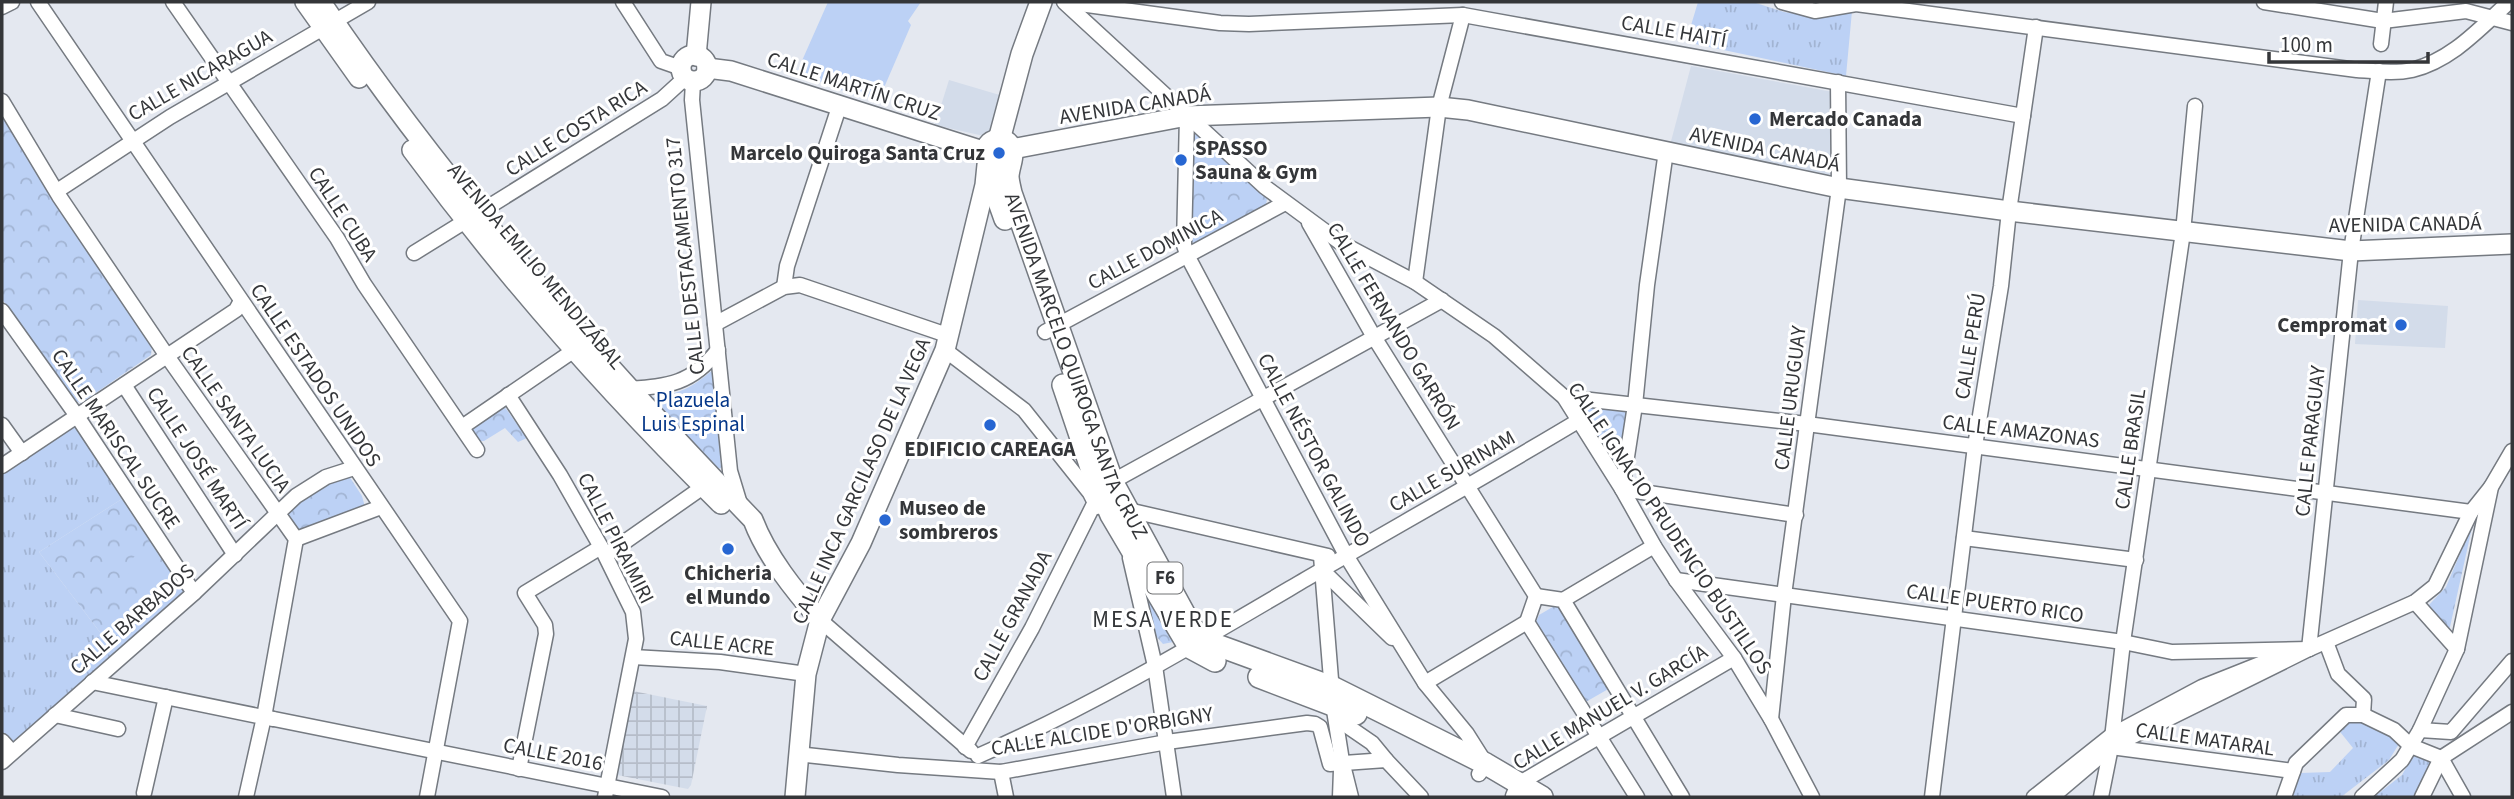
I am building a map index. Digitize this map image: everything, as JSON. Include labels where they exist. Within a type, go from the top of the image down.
[{"type":"highway","name":"F6","points":[[996,162],[1022,54],[1041,2]]},
{"type":"highway","name":"AVENIDA MARCELO QUIROGA SANTA CRUZ","points":[[996,162],[1008,178],[1102,491],[1125,539],[1196,643]]},
{"type":"highway","name":"AVENIDA MARCELO QUIROGA SANTA CRUZ","points":[[1102,491],[1128,510],[1191,626],[1196,643]]},
{"type":"highway","points":[[1196,643],[1483,769],[1516,792],[1542,797]]},
{"type":"main road","name":"AVENIDA EMILIO MENDIZÁBAL","points":[[304,2],[329,26],[391,100],[472,217],[578,345],[703,487],[746,529],[759,536]]},
{"type":"main road","name":"AVENIDA EMILIO MENDIZÁBAL","points":[[321,2],[329,26]]},
{"type":"main road","name":"CALLE DESTACAMENTO 317","points":[[692,70],[701,2]]},
{"type":"main road","name":"CALLE MARTÍN CRUZ","points":[[692,70],[718,67],[840,104],[996,162]]},
{"type":"main road","name":"AVENIDA CANADÁ","points":[[996,162],[1187,116],[1439,107],[1468,110],[1839,188],[2009,211],[2351,251],[2512,244]]},
{"type":"main road","name":"CALLE INCA GARCILASO DE LA VEGA","points":[[795,797],[806,674],[820,620],[861,543],[947,343],[996,162]]},
{"type":"main road","name":"AVENIDA EMILIO MENDIZÁBAL","points":[[623,393],[753,520],[759,536],[800,597],[820,620]]},
{"type":"street","points":[[2,7],[12,2]]},
{"type":"street","name":"CALLE CUBA","points":[[173,2],[337,238],[364,284],[477,450]]},
{"type":"street","name":"CALLE NICARAGUA","points":[[57,191],[132,140],[227,82],[368,2]]},
{"type":"street","points":[[623,2],[661,61],[692,70]]},
{"type":"street","name":"CALLE HAITÍ","points":[[1064,2],[1239,24],[1463,15],[2023,116]]},
{"type":"street","name":"CALLE IGNACIO PRUDENCIO BUSTILLOS","points":[[1064,2],[1285,203],[1341,243],[1415,282],[1494,336],[1564,397],[1676,580],[1734,658],[1771,719],[1812,797]]},
{"type":"street","points":[[1782,2],[1815,11],[1856,4],[2344,69],[2379,71],[2409,70],[2432,64],[2459,47],[2509,2]]},
{"type":"street","points":[[2264,2],[2383,21],[2466,11],[2512,23]]},
{"type":"street","points":[[2381,44],[2386,2]]},
{"type":"street","name":"CALLE ESTADOS UNIDOS","points":[[41,3],[460,621],[427,797]]},
{"type":"street","points":[[1415,282],[1439,107],[1463,15]]},
{"type":"street","name":"CALLE PERÚ","points":[[1932,797],[1975,446],[2001,286],[2009,211],[2036,27]]},
{"type":"street","name":"CALLE COSTA RICA","points":[[414,253],[662,99],[692,70]]},
{"type":"street","name":"CALLE DESTACAMENTO 317","points":[[692,70],[692,100],[730,471],[741,507]]},
{"type":"street","name":"CALLE PARAGUAY","points":[[2309,649],[2351,251],[2379,71]]},
{"type":"street","name":"CALLE URUGUAY","points":[[1771,719],[1784,595],[1839,188],[1838,82]]},
{"type":"street","name":"CALLE SANTA LUCIA","points":[[2,101],[57,191],[167,356],[296,539]]},
{"type":"street","points":[[785,287],[787,266],[840,104]]},
{"type":"street","name":"CALLE BRASIL","points":[[2101,797],[2112,741],[2147,469],[2183,232],[2195,106]]},
{"type":"street","name":"CALLE NÉSTOR GALINDO","points":[[1187,116],[1184,245],[1188,257],[1347,556],[1425,683],[1467,734],[1483,769]]},
{"type":"street","points":[[1666,151],[1622,489],[1796,515]]},
{"type":"street","name":"CALLE DOMINICA","points":[[1051,328],[1285,203]]},
{"type":"street","name":"CALLE FERNANDO GARRÓN","points":[[1306,219],[1374,337],[1536,596]]},
{"type":"street","points":[[715,324],[785,287],[800,285],[947,343],[1024,410],[1082,482],[1102,491],[1442,300]]},
{"type":"street","points":[[2,466],[236,310],[241,301]]},
{"type":"street","name":"CALLE MARISCAL SUCRE","points":[[2,311],[6,327],[77,416],[194,593]]},
{"type":"street","points":[[462,427],[578,345]]},
{"type":"street","points":[[623,393],[662,387],[692,376],[718,350]]},
{"type":"street","name":"CALLE JOSÉ MARTÍ","points":[[124,385],[235,555]]},
{"type":"street","name":"CALLE PIRAIMIRI","points":[[508,395],[548,456],[603,551],[633,612],[636,639],[606,792]]},
{"type":"street","name":"CALLE AMAZONAS","points":[[1564,397],[1807,424],[2471,512]]},
{"type":"street","name":"CALLE SURINAM","points":[[978,763],[1017,738],[1196,643],[1322,563],[1347,556],[1578,421]]},
{"type":"street","points":[[2,425],[22,453]]},
{"type":"street","points":[[2034,797],[2112,741],[2202,687],[2270,658],[2309,649],[2415,602],[2435,586],[2471,512],[2491,487],[2512,451]]},
{"type":"street","name":"CALLE BARBADOS","points":[[7,757],[194,593],[296,496],[326,477],[354,468]]},
{"type":"street","points":[[519,769],[545,634],[545,625],[525,593],[603,551],[703,487]]},
{"type":"street","points":[[2362,797],[2402,760],[2411,746],[2457,649],[2491,487]]},
{"type":"street","name":"CALLE GRANADA","points":[[965,747],[1032,628],[1102,491]]},
{"type":"street","points":[[246,797],[264,717],[296,539],[381,508]]},
{"type":"street","points":[[1128,510],[1322,563],[1410,656]]},
{"type":"street","points":[[1964,538],[2136,560]]},
{"type":"street","points":[[1125,539],[1155,666],[1174,797]]},
{"type":"street","points":[[1425,683],[1527,622],[1536,596],[1563,600],[1654,546]]},
{"type":"street","points":[[1322,563],[1334,704],[1342,761],[1351,797]]},
{"type":"street","name":"CALLE PUERTO RICO","points":[[1676,580],[2123,642],[2172,652],[2309,649]]},
{"type":"street","points":[[1563,600],[1682,797]]},
{"type":"street","points":[[2415,602],[2457,649]]},
{"type":"street","name":"AVENIDA EMILIO MENDIZÁBAL","points":[[820,620],[965,747],[978,763]]},
{"type":"street","points":[[1527,622],[1637,797]]},
{"type":"street","points":[[2326,642],[2338,674],[2364,699],[2363,715]]},
{"type":"street","name":"CALLE ACRE","points":[[633,657],[720,662],[806,674]]},
{"type":"street","name":"CALLE MANUEL V. GARCÍA","points":[[1516,792],[1598,736],[1734,658]]},
{"type":"street","points":[[2420,730],[2451,732],[2512,662]]},
{"type":"street","name":"CALLE 2016","points":[[92,682],[519,769],[606,792],[662,797]]},
{"type":"street","points":[[144,793],[166,697]]},
{"type":"street","points":[[1334,704],[1422,797]]},
{"type":"street","points":[[2421,797],[2441,758],[2512,712]]},
{"type":"street","points":[[55,715],[118,729]]},
{"type":"street","points":[[2284,797],[2296,763],[2313,744],[2346,715],[2363,715],[2394,730],[2411,746],[2441,758],[2463,797]]},
{"type":"street","name":"CALLE ALCIDE D'ORBIGNY","points":[[797,754],[978,763],[1002,772],[1167,742],[1307,723],[1320,727],[1330,764],[1342,761]]},
{"type":"street","points":[[2,741],[7,757]]},
{"type":"street","points":[[2052,797],[2112,741]]},
{"type":"street","name":"CALLE MATARAL","points":[[2112,741],[2293,771]]},
{"type":"street","points":[[1342,761],[1386,760]]},
{"type":"street","points":[[1340,797],[1342,761]]},
{"type":"street","points":[[1002,772],[1006,797]]},
{"type":"shaded area","name":"Mercado Canada","points":[[1691,66],[1833,92],[1834,171],[1822,179],[1670,145]]},
{"type":"shaded area","points":[[949,80],[1003,96],[993,132],[984,136],[935,125]]},
{"type":"shaded area","name":"Cempromat","points":[[2358,300],[2448,306],[2445,348],[2355,344]]},
{"type":"shaded area","points":[[633,691],[707,706],[688,789],[617,775]]},
{"type":"green space","points":[[828,2],[921,2],[908,21],[911,25],[880,97],[870,95],[865,100],[797,72]]},
{"type":"green space","points":[[1698,2],[1753,2],[1784,12],[1809,16],[1852,11],[1846,76],[1686,42]]},
{"type":"green space","points":[[2,113],[152,346],[151,355],[81,403],[73,400],[2,299]]},
{"type":"green space","points":[[1196,134],[1267,199],[1266,205],[1197,243],[1189,242],[1192,137]]},
{"type":"green space","name":"Plazuela Luis Espinal","points":[[715,368],[721,468],[712,470],[650,398],[685,389]]},
{"type":"green space","points":[[1581,403],[1629,411],[1620,473],[1577,407]]},
{"type":"green space","points":[[504,406],[527,438],[518,442],[505,428],[484,441],[479,441],[472,427]]},
{"type":"green space","points":[[77,424],[125,497],[39,552],[115,652],[17,742],[9,742],[2,734],[2,475]]},
{"type":"green space","points":[[349,476],[362,496],[365,507],[298,532],[285,516],[291,508],[313,490]]},
{"type":"green space","points":[[125,497],[183,585],[185,593],[115,652],[39,552]]},
{"type":"green space","points":[[2473,523],[2450,627],[2447,630],[2426,608],[2446,587]]},
{"type":"green space","points":[[145,547],[176,582],[153,602],[123,567]]},
{"type":"green space","points":[[1138,566],[1176,635],[1173,642],[1163,644],[1155,635]]},
{"type":"green space","points":[[1556,605],[1561,608],[1610,688],[1584,703],[1535,624],[1539,615]]},
{"type":"green space","points":[[2349,721],[2365,722],[2402,739],[2389,760],[2341,797],[2293,797],[2300,773],[2330,772],[2353,748],[2337,728]]},
{"type":"green space","points":[[2436,753],[2427,797],[2374,797],[2402,775],[2414,754]]},
{"type":"place","name":"Mercado Canada","points":[[1755,119]]},
{"type":"place","name":"Marcelo Quiroga Santa Cruz","points":[[999,153]]},
{"type":"place","name":"SPASSO Sauna & Gym","points":[[1181,160]]},
{"type":"place","name":"Cempromat","points":[[2401,325]]},
{"type":"place","name":"EDIFICIO CAREAGA","points":[[990,425]]},
{"type":"place","name":"Museo de sombreros","points":[[885,520]]},
{"type":"place","name":"Chicheria el Mundo","points":[[728,549]]},
{"type":"district","name":"MESA VERDE","points":[[1163,619]]}]
